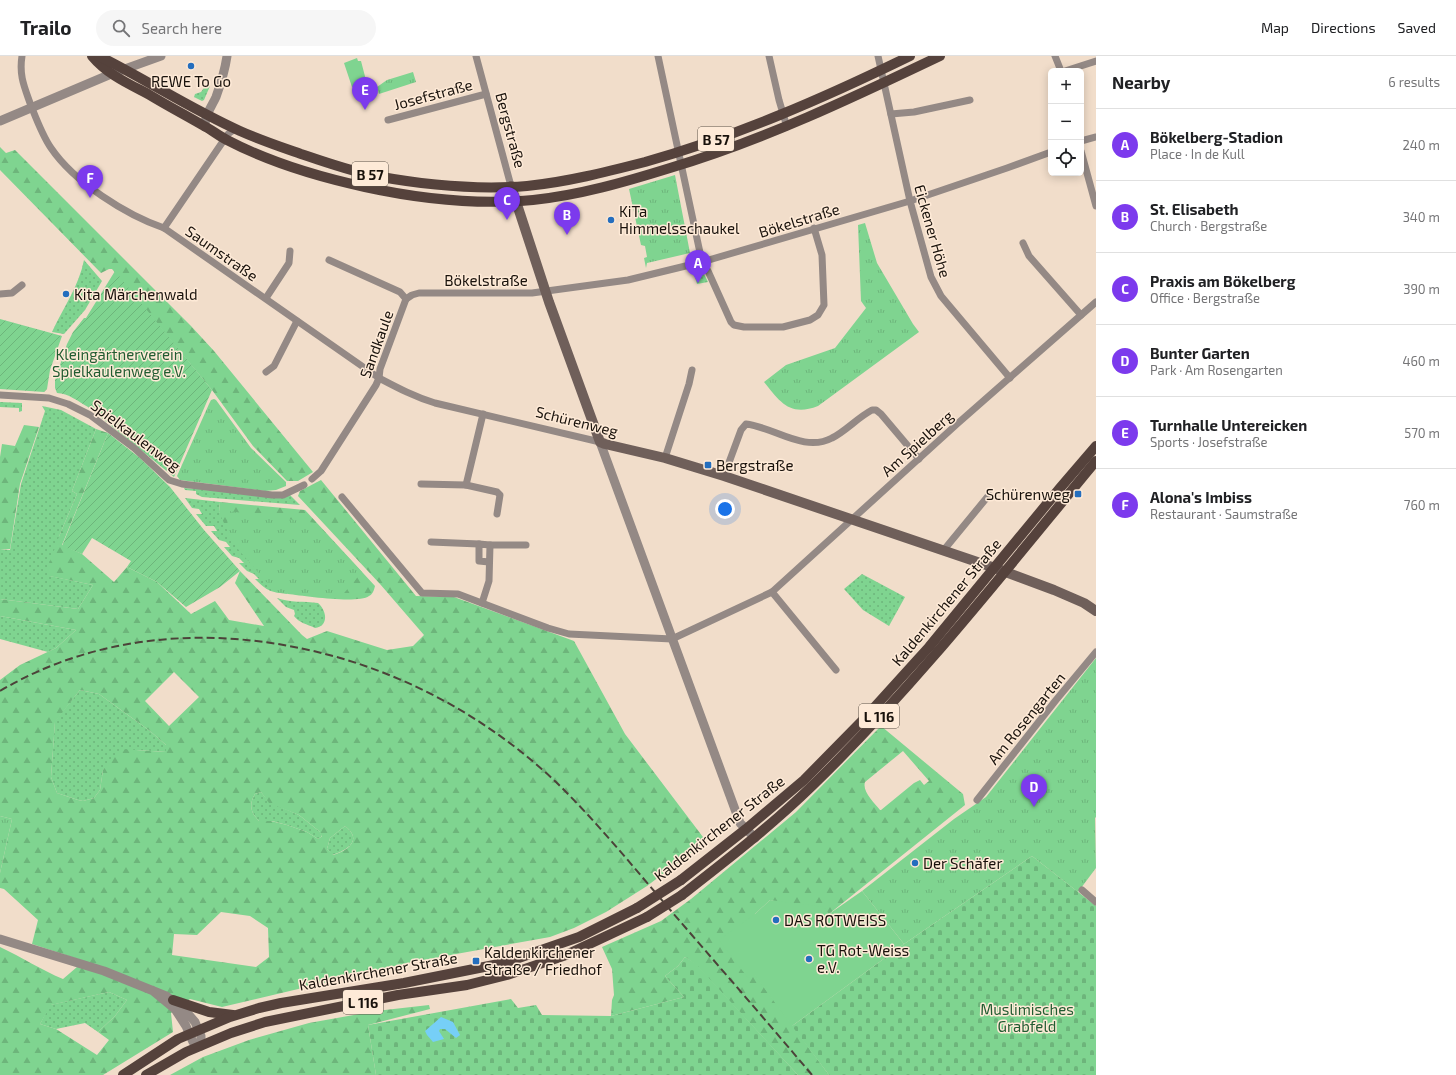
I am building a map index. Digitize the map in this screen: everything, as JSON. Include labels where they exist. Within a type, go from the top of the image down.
[{"type":"main road","name":"B 57","points":[[92,56],[111,74],[225,139],[272,159],[329,178],[376,190],[410,196],[489,201],[531,200],[607,187],[709,157],[787,127],[940,56]]},
{"type":"main road","name":"B 57","points":[[99,56],[207,115],[235,129],[279,146],[338,166],[375,176],[472,187],[511,186],[559,181],[612,171],[680,152],[783,115],[838,91],[910,56]]},
{"type":"main road","name":"Bergstraße","points":[[511,186],[546,291],[600,442]]},
{"type":"main road","name":"Schürenweg","points":[[600,442],[665,458],[724,476],[999,570],[1054,590],[1096,610]]},
{"type":"main road","name":"Kaldenkirchener Straße","points":[[146,1075],[186,1052],[231,1033],[265,1022],[398,995],[467,985],[507,975],[566,955],[647,917],[682,895],[755,838],[812,786],[866,730],[940,648],[1060,488],[1096,446]]},
{"type":"main road","name":"Kaldenkirchener Straße","points":[[123,1075],[178,1039],[235,1015],[281,1003],[404,984],[504,963],[579,937],[637,908],[681,880],[746,829],[804,780],[861,722],[1096,461]]},
{"type":"main road","points":[[173,1000],[209,1012],[235,1015]]},
{"type":"street","name":"Saumstraße","points":[[22,56],[20,70],[22,82],[41,129],[50,147],[73,174],[90,188],[128,211],[148,222],[164,228],[379,378]]},
{"type":"street","points":[[0,121],[111,74],[161,56]]},
{"type":"street","points":[[205,127],[205,120],[216,98],[224,73],[227,56]]},
{"type":"street","name":"Bergstraße","points":[[476,56],[511,186]]},
{"type":"street","points":[[658,56],[671,119],[680,152],[681,165],[702,262],[708,271],[731,322],[734,325],[744,327],[783,327],[810,320],[818,315],[824,305],[822,255],[814,228]]},
{"type":"street","points":[[769,56],[787,127]]},
{"type":"street","name":"Eickener Höhe","points":[[878,56],[910,201],[931,277],[941,296],[1010,378]]},
{"type":"street","points":[[1055,56],[1060,68]]},
{"type":"street","points":[[1075,68],[1096,61]]},
{"type":"street","name":"Josefstraße","points":[[388,120],[486,94]]},
{"type":"street","points":[[891,114],[914,112],[970,100]]},
{"type":"street","name":"Saumstraße","points":[[164,228],[230,131],[235,129]]},
{"type":"street","points":[[1084,140],[1096,137]]},
{"type":"street","name":"Bökelstraße","points":[[406,299],[419,293],[532,293],[628,280],[702,262],[910,201],[1048,153]]},
{"type":"street","points":[[1084,162],[1096,206]]},
{"type":"street","points":[[1023,243],[1029,256],[1081,315]]},
{"type":"street","name":"Saumstraße","points":[[266,298],[289,263],[290,251]]},
{"type":"street","name":"Sandkaule","points":[[312,479],[321,471],[379,378],[380,369],[406,299],[400,292],[329,260]]},
{"type":"street","points":[[0,294],[12,293],[22,285]]},
{"type":"street","name":"Am Spielberg","points":[[672,639],[772,592],[1096,302]]},
{"type":"street","points":[[266,372],[274,366],[297,321]]},
{"type":"street","points":[[665,458],[689,384],[692,370]]},
{"type":"street","name":"Schürenweg","points":[[379,378],[418,398],[600,442]]},
{"type":"street","name":"Spielkaulenweg","points":[[0,395],[49,398],[68,404],[90,415],[134,448],[169,480],[182,484],[279,496],[304,485]]},
{"type":"street","points":[[724,476],[741,430],[746,424],[754,425],[796,440],[817,443],[832,438],[872,410],[876,410],[881,414],[919,459]]},
{"type":"street","points":[[466,485],[482,414]]},
{"type":"street","name":"Bergstraße","points":[[600,442],[740,823],[755,838]]},
{"type":"street","points":[[421,484],[466,485],[497,492],[500,495],[497,514]]},
{"type":"street","points":[[943,551],[989,495]]},
{"type":"street","points":[[342,497],[422,593],[458,594],[548,628],[569,634],[672,639]]},
{"type":"street","points":[[431,542],[526,545]]},
{"type":"street","points":[[479,544],[479,561],[489,562]]},
{"type":"street","points":[[482,603],[489,581],[490,545]]},
{"type":"street","points":[[772,592],[836,670]]},
{"type":"street","name":"Am Rosengarten","points":[[977,800],[1096,652]]},
{"type":"street","points":[[1082,890],[1096,902]]},
{"type":"street","points":[[0,939],[104,971],[173,1000],[191,1017],[194,1032],[193,1042],[201,1046]]},
{"type":"street","points":[[152,990],[175,1009],[184,1022],[194,1032]]},
{"type":"green space","points":[[357,58],[358,61],[361,61],[367,84],[365,83],[352,87],[344,63]]},
{"type":"green space","points":[[413,72],[416,82],[379,94],[377,87],[387,80]]},
{"type":"green space","points":[[206,85],[210,86],[204,100],[202,101],[194,97],[195,94],[201,92]]},
{"type":"green space","points":[[0,147],[6,153],[15,150],[191,326],[214,351],[313,472],[298,481],[287,481],[253,446],[212,390],[112,269],[101,273],[0,170]]},
{"type":"green space","points":[[675,175],[690,253],[647,263],[646,268],[644,258],[647,257],[645,246],[641,245],[629,189]]},
{"type":"green space","points":[[865,223],[877,263],[919,332],[818,406],[800,410],[793,409],[786,406],[775,396],[764,382],[786,365],[835,348],[866,308],[861,301],[858,225]]},
{"type":"green space","points":[[84,260],[102,281],[85,310],[64,334],[52,332],[75,288]]},
{"type":"green space","name":"Kleingärtnerverein Spielkaulenweg e.V.","points":[[115,271],[212,390],[174,477],[88,407],[69,396],[57,393],[55,388],[55,380],[67,344],[73,332],[84,318],[86,318]]},
{"type":"green space","points":[[703,272],[708,282],[697,284],[694,274]]},
{"type":"green space","name":"Kleingärtnerverein Spielkaulenweg e.V.","points":[[0,319],[62,336],[50,370],[47,389],[44,392],[0,389]]},
{"type":"green space","points":[[214,399],[251,448],[286,482],[286,486],[276,490],[265,491],[180,480],[177,476],[209,404],[211,400]]},
{"type":"green space","points":[[0,402],[22,403],[22,411],[19,412],[19,408],[0,407]]},
{"type":"green space","points":[[42,406],[61,410],[96,429],[72,491],[77,494],[60,534],[50,576],[93,585],[78,609],[0,599],[0,549],[10,550],[21,484],[45,411]]},
{"type":"green space","points":[[24,425],[39,427],[20,484],[10,549],[0,549],[0,457],[2,444],[15,446]]},
{"type":"green space","points":[[96,429],[108,433],[62,545],[82,554],[114,582],[127,567],[157,582],[191,614],[215,601],[229,620],[264,626],[235,583],[240,571],[307,639],[327,631],[387,650],[413,646],[424,635],[380,584],[298,496],[300,491],[321,480],[416,596],[454,597],[574,641],[625,734],[706,841],[647,886],[606,912],[574,928],[550,937],[412,962],[222,1007],[190,999],[171,1013],[173,1032],[103,1075],[0,1075],[0,947],[63,979],[84,961],[32,944],[38,920],[4,889],[0,888],[0,873],[12,819],[0,816],[0,680],[20,665],[56,648],[76,630],[0,616],[0,599],[78,609],[93,585],[49,576],[48,567],[77,494],[72,491]],"holes":[[[174,672],[199,697],[169,726],[145,701]],[[80,690],[99,694],[150,731],[166,745],[166,752],[121,749],[103,770],[100,790],[94,798],[83,801],[57,793],[51,777],[55,722]],[[261,792],[269,803],[299,815],[319,831],[322,836],[318,839],[307,832],[287,825],[271,821],[259,821],[252,811],[252,801],[255,794]],[[345,826],[353,836],[353,840],[348,847],[333,855],[327,849],[330,838]],[[221,912],[250,916],[268,928],[269,957],[256,967],[172,955],[174,934],[197,935]],[[109,992],[127,1000],[115,1016],[98,1032],[109,1040],[97,1055],[56,1029],[40,1024],[51,1005]]]},
{"type":"green space","points":[[108,433],[140,458],[170,487],[204,530],[240,571],[220,587],[186,607],[157,582],[127,567],[131,561],[92,538],[82,554],[62,546]]},
{"type":"green space","points":[[184,488],[290,495],[300,505],[202,497],[196,494],[196,491],[185,490]]},
{"type":"green space","points":[[185,498],[220,502],[219,512],[251,545],[288,594],[270,591],[259,583],[255,579],[259,579],[254,574],[247,571],[239,563],[244,563],[239,558],[232,556],[224,547],[230,547],[226,542],[219,540],[211,531],[217,531],[214,526],[206,526],[196,514],[202,514],[199,509],[192,508]]},
{"type":"green space","points":[[220,502],[305,510],[375,586],[374,590],[369,596],[354,599],[330,599],[288,594],[251,545],[232,541],[219,512]]},
{"type":"green space","points":[[228,511],[316,523],[362,572],[339,599],[275,592],[237,548],[227,532]]},
{"type":"green space","points":[[862,574],[905,597],[889,626],[863,610],[844,589]]},
{"type":"green space","points":[[277,598],[282,600],[318,603],[325,614],[323,624],[320,627],[315,628],[303,623],[294,616],[294,610],[286,607]]},
{"type":"green space","points":[[0,616],[76,630],[56,648],[48,652],[0,639]]},
{"type":"green space","points":[[1096,658],[1096,868],[1078,892],[1032,856],[904,944],[862,891],[954,819],[986,797]]},
{"type":"green space","points":[[80,690],[99,694],[150,731],[166,745],[166,752],[136,750],[103,770],[100,790],[94,798],[83,801],[57,793],[51,777],[55,721]]},
{"type":"green space","points":[[881,726],[963,794],[965,805],[829,914],[770,900],[755,914],[748,977],[754,973],[829,1075],[798,1075],[695,964],[685,957],[678,966],[665,976],[684,997],[611,1016],[612,1000],[614,995],[612,969],[602,947],[661,921],[691,899],[796,812]],"holes":[[[903,751],[929,781],[924,785],[920,780],[914,783],[881,810],[869,797],[865,789],[865,782]]]},
{"type":"green space","points":[[261,792],[269,802],[299,815],[319,831],[322,835],[321,837],[318,839],[307,832],[272,821],[259,821],[252,811],[251,805],[255,794]]},
{"type":"green space","points":[[0,816],[12,819],[0,873]]},
{"type":"green space","points":[[345,826],[353,836],[353,840],[348,847],[332,855],[327,849],[330,838]]},
{"type":"green space","name":"Muslimisches Grabfeld","points":[[1032,856],[1096,906],[1096,1075],[829,1075],[792,1026],[904,944]]},
{"type":"green space","name":"TG Rot-Weiss e.V.","points":[[862,891],[904,944],[792,1026],[754,974],[748,978],[719,940],[755,914],[770,900],[824,907],[829,914]]},
{"type":"green space","points":[[685,957],[695,963],[798,1075],[376,1075],[368,1025],[511,999],[518,1008],[536,1005],[542,1015],[611,1016],[684,997],[665,976],[678,966]]},
{"type":"green space","points":[[109,992],[127,1000],[115,1016],[98,1032],[85,1023],[56,1029],[40,1024],[50,1005]]},
{"type":"green space","points":[[429,1005],[430,1009],[368,1025],[376,1075],[170,1075],[203,1057],[249,1040],[309,1023],[376,1011]]},
{"type":"water","points":[[441,1017],[453,1022],[460,1035],[456,1038],[445,1029],[440,1029],[439,1031],[444,1039],[433,1042],[425,1031]]},
{"type":"railway","points":[[0,691],[27,676],[55,664],[113,647],[173,639],[204,638],[235,639],[280,644],[323,653],[366,666],[408,683],[447,703],[486,726],[522,752],[556,782],[585,811],[812,1075]]},
{"type":"place","name":"REWE To Go","points":[[191,66]]},
{"type":"place","name":"Turnhalle Untereicken","points":[[365,110]]},
{"type":"place","name":"Alona's Imbiss","points":[[90,198]]},
{"type":"place","name":"Praxis am Bökelberg","points":[[507,220]]},
{"type":"place","name":"KiTa Himmelsschaukel","points":[[611,220]]},
{"type":"place","name":"St. Elisabeth","points":[[567,235]]},
{"type":"place","name":"Bökelberg-Stadion","points":[[698,283]]},
{"type":"place","name":"Kita Märchenwald","points":[[66,294]]},
{"type":"place","name":"Bergstraße","points":[[708,465]]},
{"type":"place","name":"Schürenweg","points":[[1078,494]]},
{"type":"place","name":"Bunter Garten","points":[[1034,807]]},
{"type":"place","name":"Der Schäfer","points":[[915,863]]},
{"type":"place","name":"DAS ROTWEISS","points":[[776,920]]},
{"type":"place","name":"TG Rot-Weiss e.V.","points":[[809,959]]},
{"type":"place","name":"Kaldenkirchener Straße / Friedhof","points":[[476,961]]}]
